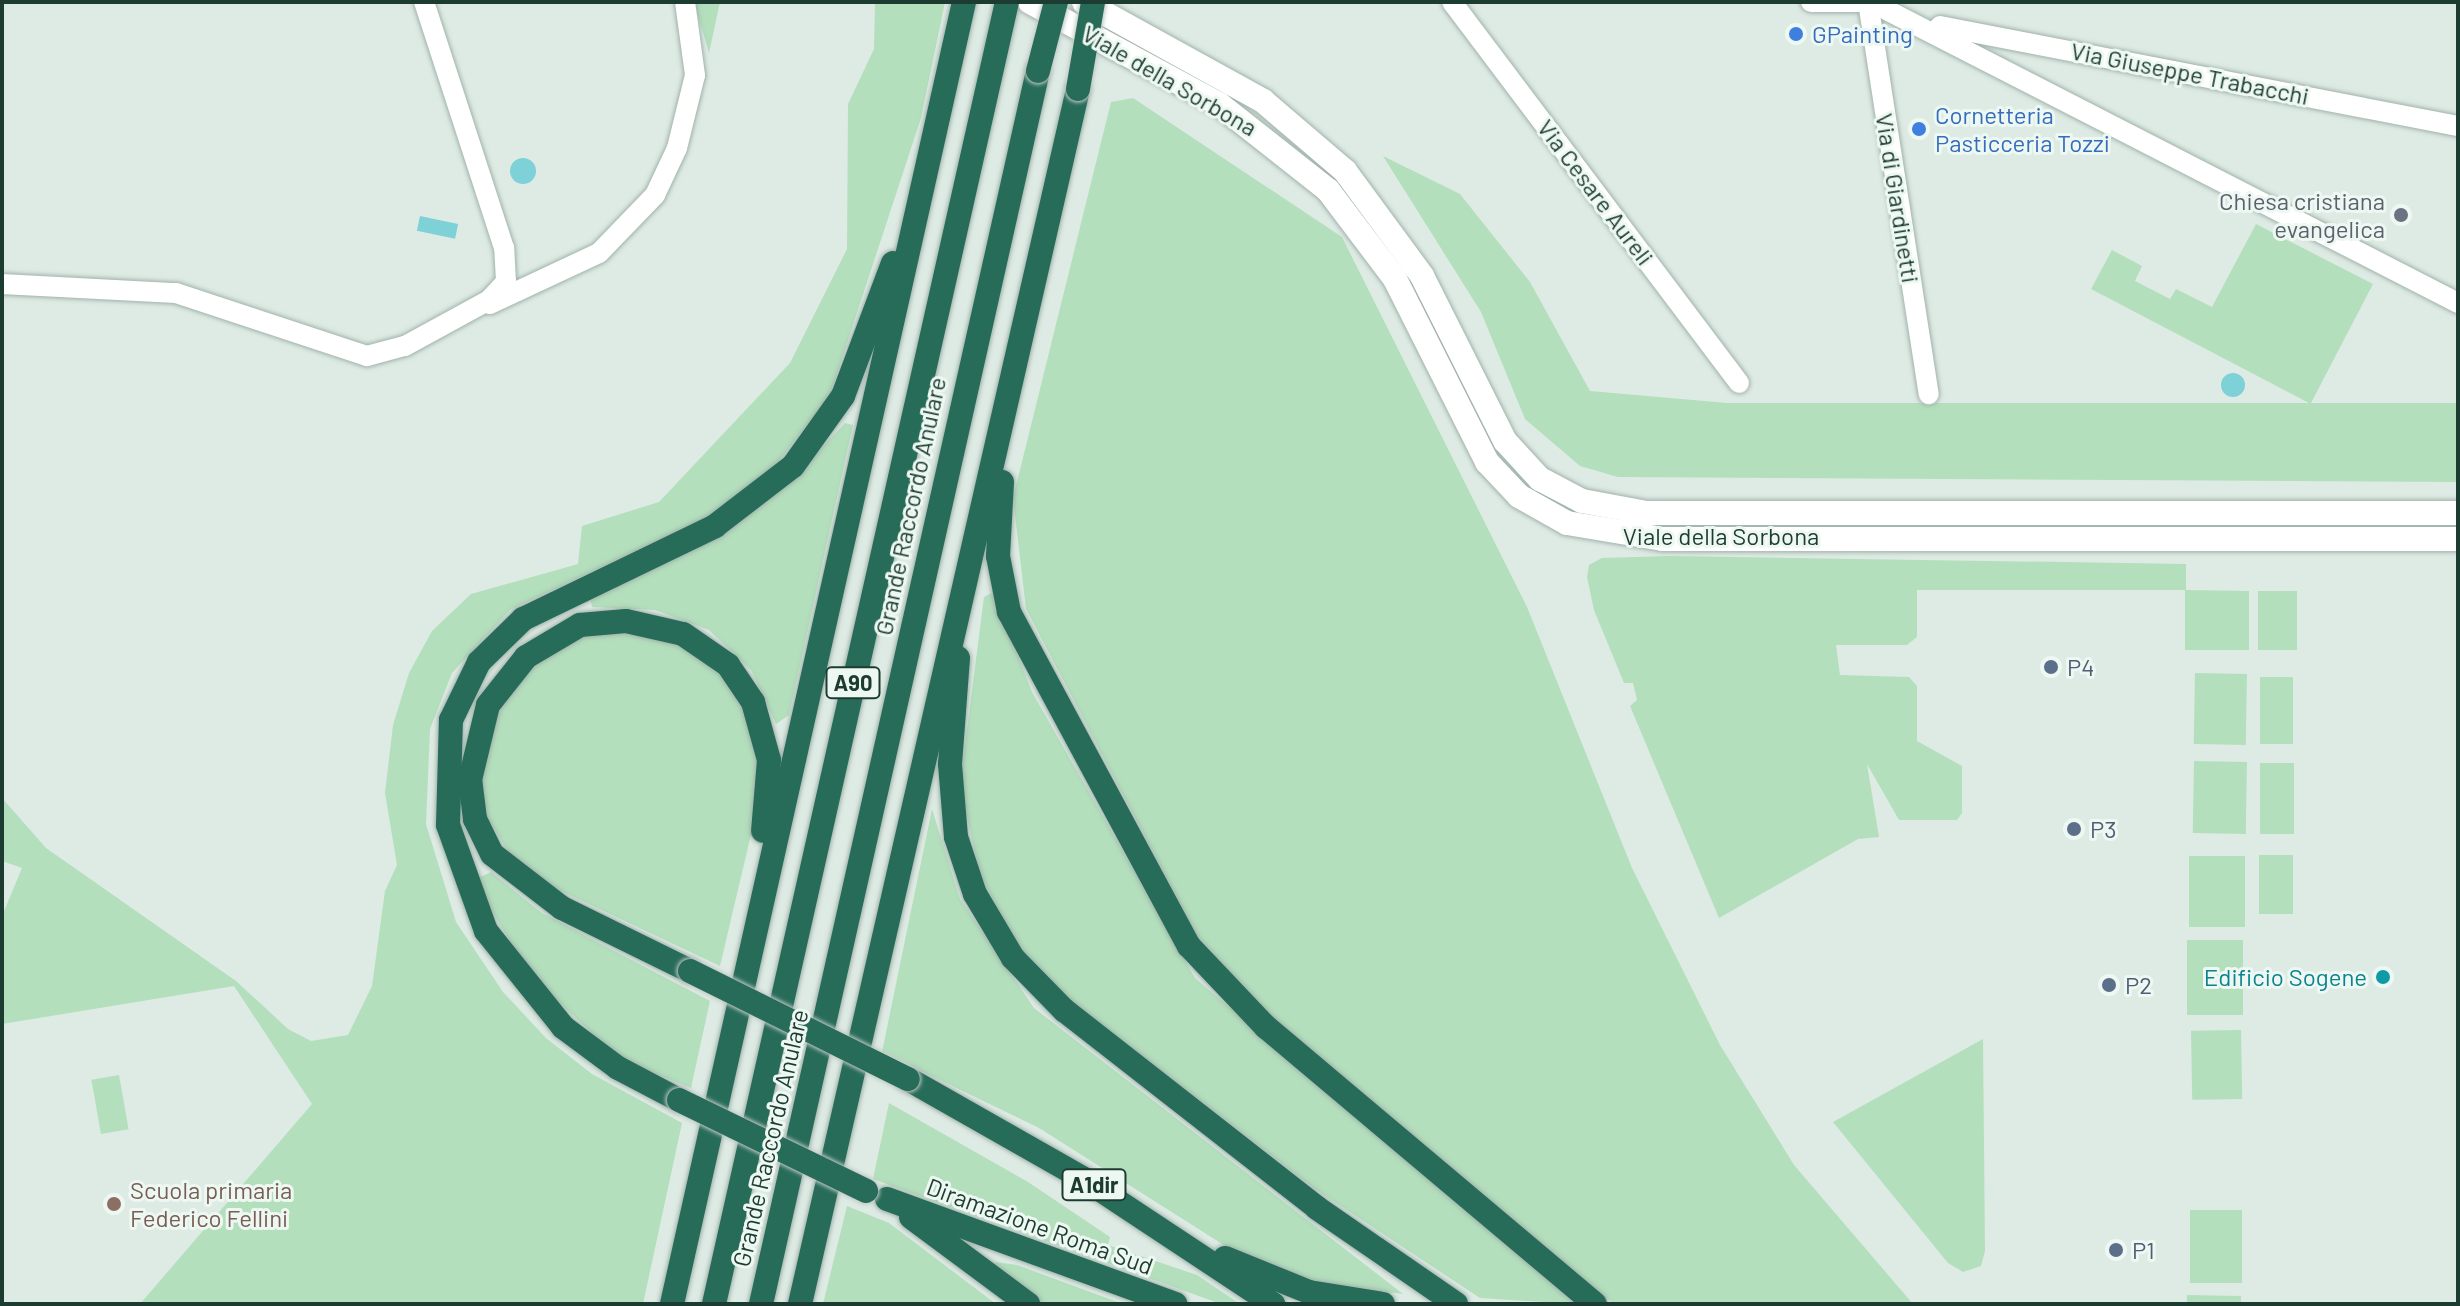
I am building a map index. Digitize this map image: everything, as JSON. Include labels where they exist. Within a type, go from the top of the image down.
[{"type":"highway","points":[[672,1304],[964,2]]},
{"type":"highway","name":"Grande Raccordo Anulare","points":[[714,1304],[1007,2]]},
{"type":"highway","name":"Grande Raccordo Anulare","points":[[761,1304],[1056,2]]},
{"type":"highway","points":[[800,1304],[966,568],[1008,415],[1078,89],[1093,2]]},
{"type":"highway","points":[[911,234],[884,283],[843,396],[805,454],[715,526],[523,619],[479,662],[451,720],[448,825],[486,931],[563,1027],[618,1068],[876,1195],[1028,1304]]},
{"type":"highway","points":[[1008,415],[998,556],[1009,612],[1177,930],[1266,1027],[1595,1304]]},
{"type":"highway","points":[[966,568],[951,795],[968,879],[1008,951],[1064,1010],[1317,1208],[1456,1304]]},
{"type":"highway","name":"A1dir","points":[[751,947],[769,760],[748,693],[711,650],[673,631],[613,620],[570,629],[518,664],[488,705],[471,757],[475,819],[492,854],[528,886],[690,971],[908,1079],[1084,1179],[1273,1304]]},
{"type":"highway","points":[[1084,1179],[1259,1274],[1383,1304]]},
{"type":"highway","name":"Diramazione Roma Sud","points":[[876,1195],[1175,1304]]},
{"type":"street","points":[[424,2],[505,254],[504,287],[471,311]]},
{"type":"street","points":[[2,284],[176,293],[359,356],[393,351],[471,311],[599,253],[655,195],[677,148],[695,75],[685,2]]},
{"type":"street","name":"Viale della Sorbona","points":[[1030,2],[1219,104],[1328,190],[1395,279],[1487,462],[1519,496],[1567,523],[1651,538],[2458,539]]},
{"type":"street","name":"Viale della Sorbona","points":[[1084,2],[1263,101],[1345,171],[1422,276],[1505,441],[1540,479],[1582,501],[1647,513],[2458,513]]},
{"type":"street","name":"Via Cesare Aureli","points":[[1452,2],[1739,383]]},
{"type":"street","points":[[1811,2],[1858,2]]},
{"type":"street","points":[[1869,2],[1921,23],[2458,303]]},
{"type":"street","name":"Via di Giardinetti","points":[[1869,2],[1929,394]]},
{"type":"street","name":"Via Giuseppe Trabacchi","points":[[1921,23],[2458,126]]},
{"type":"green space","points":[[694,2],[720,2],[709,53]]},
{"type":"green space","points":[[875,2],[945,2],[921,118],[830,395],[778,462],[730,506],[510,610],[452,673],[430,729],[426,824],[456,922],[503,992],[546,1038],[592,1074],[682,1123],[643,1304],[140,1304],[312,1104],[234,986],[2,1024],[2,916],[22,868],[2,861],[2,798],[46,848],[236,981],[288,1029],[311,1041],[348,1035],[372,986],[385,891],[397,865],[385,793],[393,725],[409,673],[432,631],[471,594],[578,564],[582,526],[659,502],[790,363],[847,249],[848,104],[874,49]]},
{"type":"green space","points":[[1133,98],[1342,237],[1527,607],[1632,868],[1720,1045],[1794,1165],[1913,1304],[1614,1304],[1285,1033],[1196,934],[1026,609],[1013,498],[1111,102]]},
{"type":"green space","points":[[1383,156],[1460,194],[1530,282],[1590,391],[1727,403],[2309,403],[2091,289],[2112,250],[2142,266],[2135,281],[2170,299],[2176,289],[2212,307],[2256,224],[2373,284],[2311,403],[2458,403],[2458,482],[1618,477],[1580,466],[1525,419],[1481,312]]},
{"type":"green space","points":[[845,423],[853,425],[789,715],[776,724],[751,670],[709,630],[655,610],[592,607],[590,596],[795,476]]},
{"type":"green space","points":[[1668,556],[2186,564],[2186,590],[2249,591],[2249,650],[2185,650],[2185,590],[1917,590],[1917,637],[1907,645],[1836,645],[1840,675],[1909,677],[1917,686],[1917,741],[1962,766],[1962,813],[1957,820],[1899,820],[1867,764],[1879,837],[1858,839],[1719,918],[1630,706],[1637,700],[1633,683],[1624,683],[1594,610],[1587,577],[1589,565],[1602,558]]},
{"type":"green space","points":[[2258,591],[2297,591],[2297,650],[2258,650]]},
{"type":"green space","points":[[993,592],[1032,692],[1195,978],[1575,1304],[1480,1298],[1315,1189],[1075,1004],[1019,947],[980,875],[960,784],[984,597]]},
{"type":"green space","points":[[604,628],[673,637],[724,671],[751,716],[762,788],[720,966],[557,889],[513,859],[485,814],[479,765],[488,723],[547,648]]},
{"type":"green space","points":[[2195,673],[2247,674],[2246,745],[2194,744]]},
{"type":"green space","points":[[2260,677],[2293,677],[2293,744],[2260,744]]},
{"type":"green space","points":[[2194,761],[2247,762],[2246,834],[2193,833]]},
{"type":"green space","points":[[2260,763],[2294,763],[2294,834],[2260,834]]},
{"type":"green space","points":[[932,809],[960,899],[1034,1008],[1403,1294],[1307,1281],[1238,1254],[1039,1128],[882,1052]]},
{"type":"green space","points":[[2259,855],[2293,855],[2293,914],[2259,914]]},
{"type":"green space","points":[[2189,856],[2245,856],[2245,927],[2189,927]]},
{"type":"green space","points":[[491,872],[542,913],[710,1001],[691,1088],[620,1059],[530,975],[474,880]]},
{"type":"green space","points":[[2187,940],[2243,940],[2243,1015],[2187,1015]]},
{"type":"green space","points":[[2241,1030],[2242,1099],[2192,1100],[2191,1031]]},
{"type":"green space","points":[[1983,1039],[1985,1251],[1981,1266],[1963,1272],[1948,1263],[1833,1122]]},
{"type":"green space","points":[[119,1075],[129,1129],[101,1134],[91,1080]]},
{"type":"green space","points":[[889,1103],[1028,1182],[1110,1237],[1108,1245],[1197,1275],[1240,1304],[1221,1304],[873,1179]]},
{"type":"green space","points":[[847,1206],[889,1223],[996,1304],[823,1304]]},
{"type":"green space","points":[[2190,1210],[2242,1210],[2242,1283],[2190,1283]]},
{"type":"green space","points":[[996,1262],[1017,1265],[1123,1304],[1040,1304],[994,1271]]},
{"type":"green space","points":[[2187,1295],[2241,1296],[2241,1304],[2187,1304]]},
{"type":"water","points":[[523,158],[532,162],[536,171],[532,180],[523,184],[514,180],[510,171],[514,162]]},
{"type":"water","points":[[420,216],[458,224],[455,239],[417,231]]},
{"type":"water","points":[[2233,373],[2241,377],[2245,385],[2241,393],[2233,397],[2225,393],[2221,385],[2225,377]]},
{"type":"place","name":"GPainting","points":[[1796,34]]},
{"type":"place","name":"Cornetteria Pasticceria Tozzi","points":[[1919,129]]},
{"type":"place","name":"Chiesa cristiana evangelica","points":[[2401,215]]},
{"type":"place","name":"P4","points":[[2051,667]]},
{"type":"place","name":"P3","points":[[2074,829]]},
{"type":"place","name":"Edificio Sogene","points":[[2383,977]]},
{"type":"place","name":"P2","points":[[2109,985]]},
{"type":"place","name":"Scuola primaria Federico Fellini","points":[[114,1204]]},
{"type":"place","name":"P1","points":[[2116,1250]]}]
